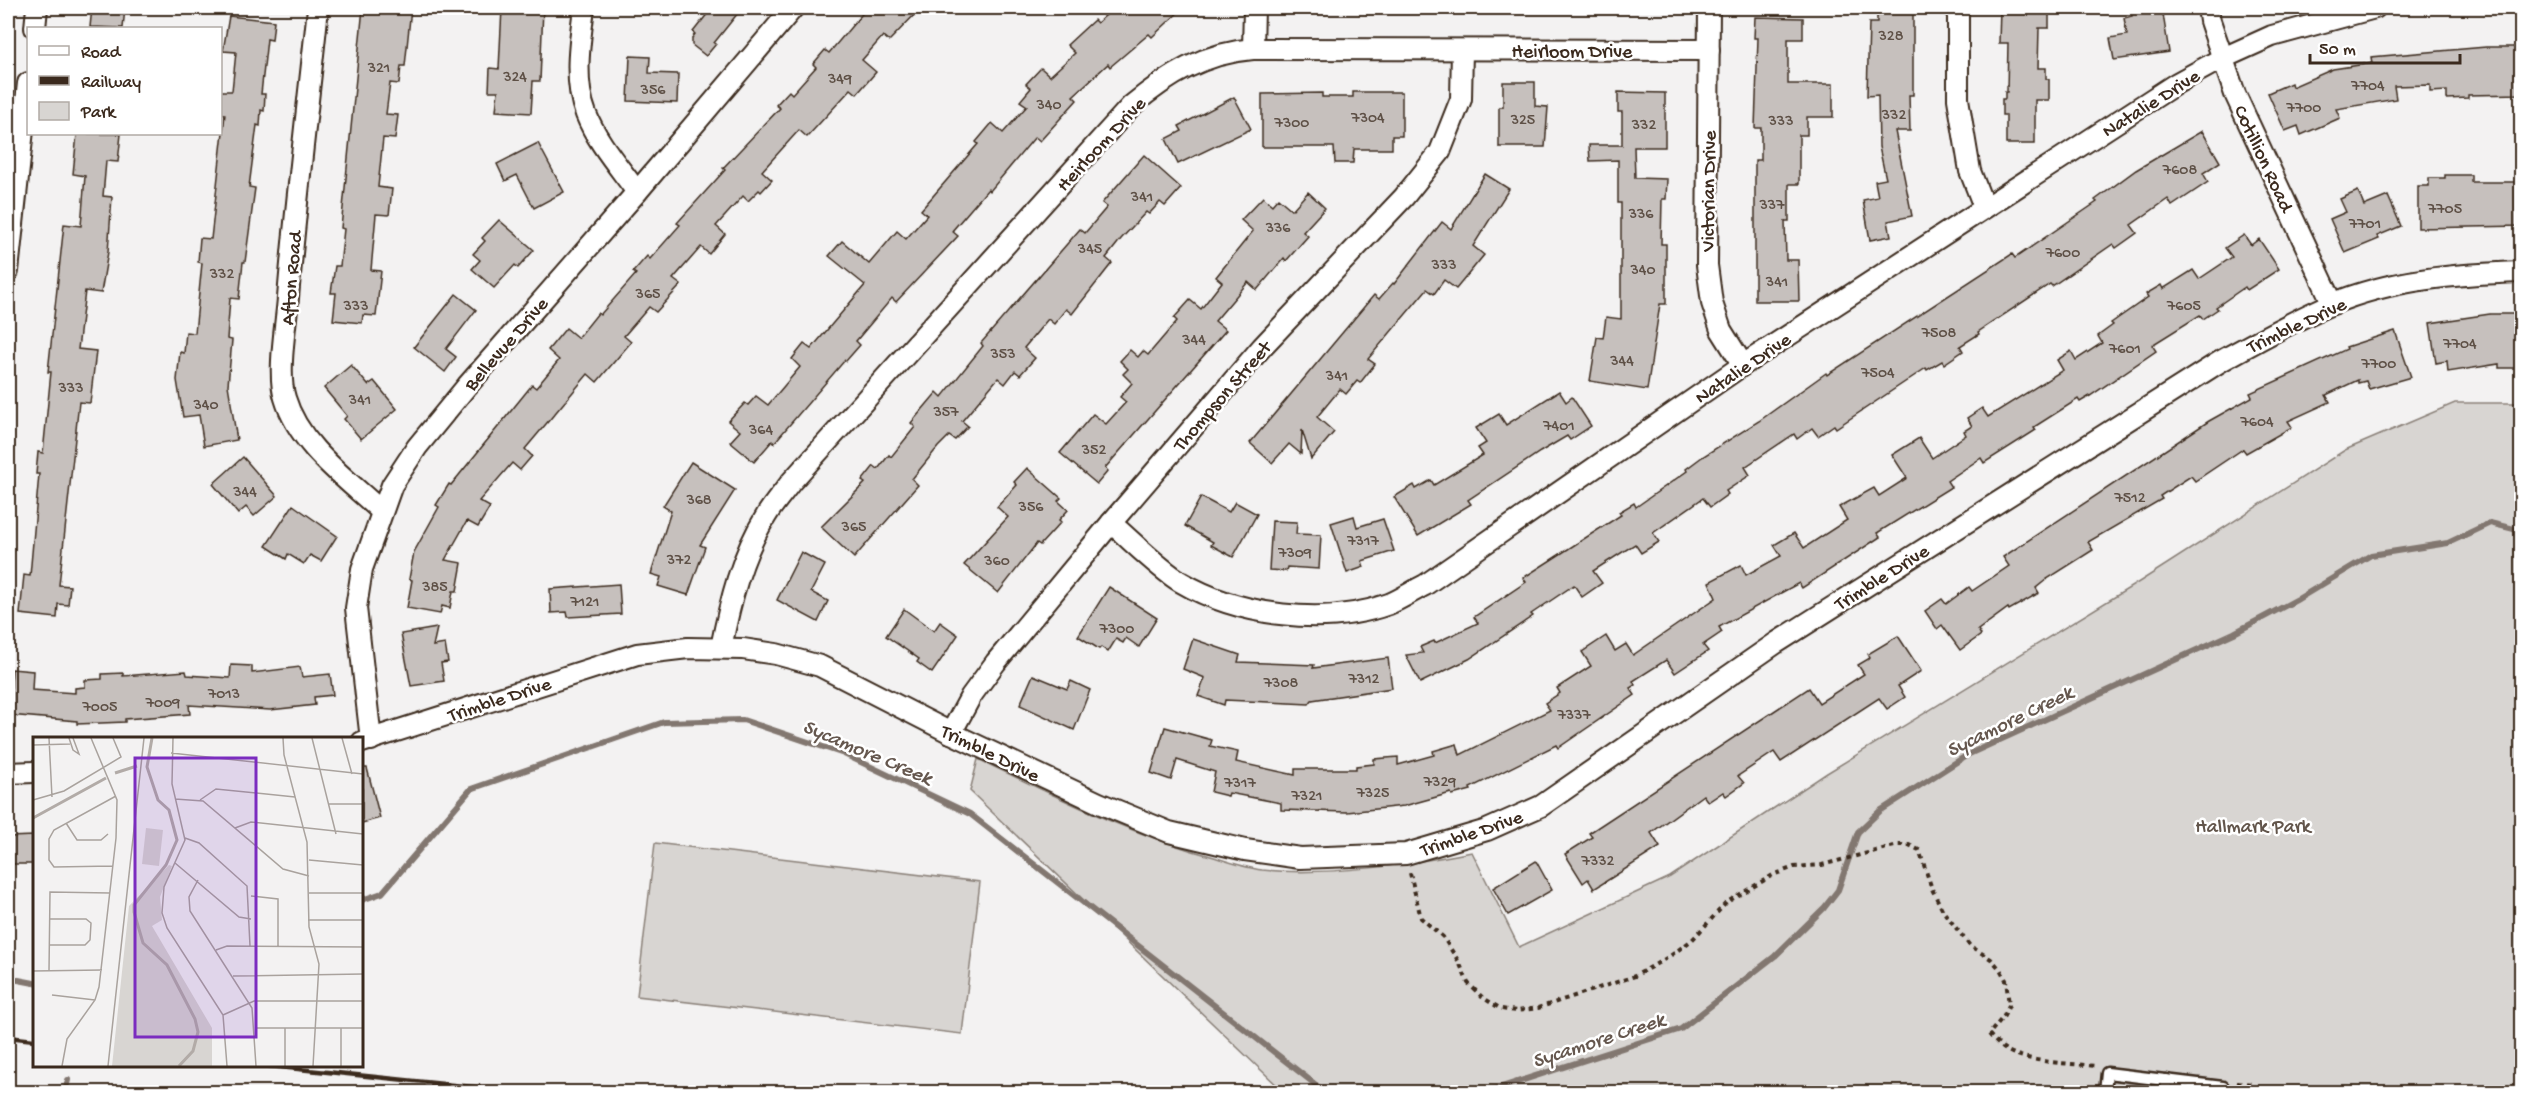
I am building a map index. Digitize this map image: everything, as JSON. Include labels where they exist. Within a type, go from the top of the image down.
[{"type":"street","points":[[35,27],[37,8]]},
{"type":"street","name":"Afton Road","points":[[318,8],[293,243],[283,367],[284,397],[301,432],[326,460],[381,511]]},
{"type":"street","points":[[584,8],[579,57],[580,87],[585,113],[598,138],[637,192]]},
{"type":"street","name":"Bellevue Drive","points":[[366,741],[356,608],[362,569],[392,485],[417,447],[467,386],[637,192],[793,8]]},
{"type":"street","points":[[1253,49],[1254,8]]},
{"type":"street","name":"Victorian Drive","points":[[1709,8],[1707,265],[1712,303],[1721,330],[1743,365]]},
{"type":"street","points":[[1958,8],[1958,99],[1970,171],[1984,207]]},
{"type":"street","name":"Cotillion Road","points":[[2208,8],[2222,59],[2235,93],[2333,304]]},
{"type":"street","name":"Natalie Drive","points":[[1110,524],[1180,581],[1209,596],[1262,612],[1290,616],[1326,616],[1363,611],[1390,604],[1425,585],[1743,365],[2177,83],[2272,36],[2375,8]]},
{"type":"street","name":"Heirloom Drive","points":[[721,648],[729,606],[754,537],[767,514],[792,482],[1131,106],[1159,82],[1187,66],[1238,51],[1253,49],[1709,51]]},
{"type":"street","name":"Thompson Street","points":[[951,733],[971,696],[996,662],[1110,524],[1262,347],[1404,197],[1440,152],[1461,99],[1462,50]]},
{"type":"street","points":[[8,271],[27,92]]},
{"type":"street","name":"Trimble Drive","points":[[366,741],[637,654],[688,648],[721,648],[776,654],[820,666],[951,733],[1099,803],[1169,832],[1245,850],[1300,858],[1406,854],[1487,831],[1541,806],[1776,643],[2221,361],[2333,304],[2404,283],[2478,274],[2522,272]]},
{"type":"street","points":[[8,773],[33,772]]},
{"type":"lane","points":[[2105,1092],[2106,1073],[2223,1088],[2223,1092]]},
{"type":"lane","points":[[2165,1092],[2166,1080]]},
{"type":"path","points":[[1406,854],[1421,918],[1443,937],[1460,962],[1468,983],[1482,997],[1501,1009],[1517,1011],[1538,1008],[1635,976],[1692,940],[1727,903],[1745,890],[1794,867],[1822,865],[1898,845],[1910,845],[1919,850],[1932,889],[1943,911],[1970,946],[2001,969],[2006,980],[2009,1005],[2004,1016],[1989,1034],[2004,1049],[2036,1059],[2107,1068]]},
{"type":"path","points":[[2229,1081],[2252,1084],[2250,1092]]},
{"type":"green space","name":"Hallmark Park","points":[[2455,403],[2521,403],[2521,1092],[1284,1092],[970,791],[978,759],[1064,800],[1153,838],[1262,870],[1314,872],[1367,868],[1472,852],[1519,947],[1670,877],[1827,773],[2139,582],[2345,450]]},
{"type":"green space","points":[[655,843],[980,882],[962,1034],[637,996]]},
{"type":"building","points":[[92,8],[125,8],[123,27],[90,27]]},
{"type":"building","points":[[363,8],[411,8],[405,66],[401,66],[399,84],[390,83],[386,114],[398,115],[395,139],[383,138],[378,187],[392,189],[389,215],[376,214],[371,270],[381,271],[376,316],[363,315],[362,323],[333,320],[336,293],[331,293],[335,266],[340,266],[344,229],[341,228]]},
{"type":"building","points":[[502,8],[543,8],[540,81],[533,81],[531,113],[496,111],[498,91],[489,91],[490,68],[499,69]]},
{"type":"building","points":[[712,8],[742,8],[706,56],[692,45],[692,38],[695,34],[693,32]]},
{"type":"building","points":[[867,8],[921,8],[889,41],[883,36],[862,60],[876,72],[857,94],[851,89],[807,137],[799,130],[762,171],[772,180],[748,201],[743,196],[716,226],[725,234],[709,254],[701,247],[673,279],[681,285],[656,312],[649,307],[624,336],[631,342],[597,382],[588,374],[525,449],[532,456],[520,470],[512,463],[479,501],[490,507],[478,527],[467,521],[445,560],[462,563],[457,591],[453,591],[450,608],[442,606],[440,614],[407,608],[414,552],[439,507],[436,505],[449,484],[451,485],[532,385],[536,388],[559,360],[548,350],[566,328],[578,338],[598,313],[600,315],[636,274],[633,272],[647,256],[650,259],[680,225],[677,223],[725,170],[723,168],[780,108],[776,105],[789,91],[792,94],[816,67],[813,64],[825,50],[829,53]]},
{"type":"building","points":[[1114,8],[1183,8],[1152,37],[1149,34],[1110,67],[1108,64],[1073,96],[1077,100],[1040,141],[1035,137],[990,191],[988,189],[952,231],[958,236],[896,302],[892,298],[856,341],[860,345],[774,443],[772,441],[754,462],[730,442],[740,431],[728,421],[745,403],[748,405],[756,396],[768,405],[800,367],[792,359],[804,344],[811,349],[865,285],[829,256],[842,241],[869,264],[897,231],[906,239],[927,215],[921,210],[978,144],[976,142],[992,123],[1003,133],[1027,106],[1020,101],[1031,88],[1026,84],[1041,68],[1050,76],[1075,53],[1067,45],[1094,20],[1097,23]]},
{"type":"building","points":[[1877,8],[1913,8],[1913,95],[1909,95],[1910,131],[1895,131],[1912,216],[1888,221],[1891,236],[1870,240],[1863,200],[1878,197],[1875,181],[1886,179],[1879,147],[1878,95],[1867,96],[1869,23],[1877,23]]},
{"type":"building","points":[[2000,8],[2049,8],[2049,28],[2039,28],[2038,68],[2046,68],[2046,79],[2049,79],[2049,100],[2035,100],[2035,144],[2006,144],[2006,115],[2002,115],[2002,99],[2005,99],[2005,92],[2007,92],[2008,43],[1999,43]]},
{"type":"building","points":[[2131,8],[2162,8],[2169,52],[2114,60],[2110,38],[2127,35],[2124,18],[2132,16]]},
{"type":"building","points":[[229,16],[274,21],[272,40],[267,39],[261,94],[265,94],[264,111],[261,110],[260,126],[257,125],[249,187],[255,188],[245,262],[243,262],[239,299],[230,298],[227,339],[232,340],[228,385],[237,440],[204,446],[199,415],[183,417],[177,380],[180,352],[184,353],[186,332],[195,333],[202,263],[198,262],[200,238],[211,239],[225,114],[222,113],[222,91],[232,91],[236,52],[223,51]]},
{"type":"building","points":[[1755,17],[1803,18],[1803,39],[1788,39],[1788,84],[1833,84],[1833,117],[1807,117],[1807,135],[1799,135],[1799,184],[1789,184],[1789,221],[1785,221],[1786,260],[1798,260],[1799,301],[1755,301],[1755,160],[1761,160],[1761,128],[1755,128],[1758,38],[1754,38]]},
{"type":"building","points":[[2486,47],[2522,47],[2522,94],[2468,95],[2468,98],[2447,99],[2447,91],[2430,92],[2430,85],[2394,86],[2396,99],[2336,109],[2340,118],[2301,135],[2298,126],[2285,131],[2268,93],[2291,83],[2292,87],[2333,69],[2372,63],[2371,57]]},
{"type":"building","points":[[630,56],[650,57],[649,73],[678,74],[677,103],[628,101]]},
{"type":"building","points":[[1503,82],[1535,82],[1535,106],[1548,107],[1545,147],[1499,147],[1499,107],[1503,107]]},
{"type":"building","points":[[1353,92],[1402,92],[1402,136],[1392,136],[1392,149],[1354,149],[1353,163],[1335,163],[1334,147],[1262,147],[1262,94],[1322,93],[1322,97],[1353,97]]},
{"type":"building","points":[[1618,92],[1665,93],[1665,147],[1634,147],[1635,178],[1667,179],[1666,199],[1662,199],[1661,244],[1666,244],[1666,304],[1660,304],[1647,390],[1590,381],[1597,337],[1603,338],[1606,317],[1621,319],[1621,203],[1618,203],[1618,160],[1590,161],[1589,145],[1622,145],[1622,112],[1618,112]]},
{"type":"building","points":[[1234,97],[1251,129],[1178,164],[1166,139],[1182,131],[1179,126]]},
{"type":"building","points":[[2202,131],[2220,162],[2203,173],[2208,182],[2172,206],[2168,199],[2131,225],[2137,233],[2116,248],[2113,244],[2052,286],[2050,284],[1978,332],[1979,334],[1960,346],[1963,351],[1944,364],[1942,361],[1927,370],[1926,368],[1836,428],[1834,425],[1818,436],[1812,428],[1797,439],[1794,434],[1745,467],[1750,475],[1726,491],[1728,494],[1710,507],[1703,498],[1653,533],[1659,542],[1641,553],[1635,544],[1593,571],[1602,583],[1582,597],[1574,585],[1469,659],[1420,683],[1406,655],[1423,653],[1420,647],[1434,641],[1435,643],[1478,623],[1474,617],[1526,582],[1523,578],[1621,515],[1619,512],[1634,503],[1636,507],[1687,471],[1686,469],[1702,457],[1759,421],[1826,373],[1827,375],[2012,254],[2015,258],[2097,202],[2095,200],[2136,170]]},
{"type":"building","points":[[77,135],[121,135],[118,162],[106,161],[103,196],[112,197],[108,252],[101,293],[85,291],[78,349],[96,351],[90,403],[79,402],[59,585],[70,586],[68,605],[58,604],[57,618],[20,614],[24,575],[30,576],[39,474],[36,474],[38,452],[43,453],[51,372],[48,372],[64,224],[81,226],[85,176],[73,174]]},
{"type":"building","points":[[538,143],[564,192],[534,208],[517,175],[505,181],[497,164]]},
{"type":"building","points":[[1144,155],[1181,188],[1165,206],[1160,202],[1149,214],[1146,212],[1121,239],[1106,258],[1112,263],[1072,314],[1066,309],[1054,324],[1048,319],[1024,348],[1035,358],[1020,375],[1015,371],[1005,384],[998,378],[962,421],[968,426],[955,440],[949,436],[938,447],[912,479],[918,485],[854,558],[821,527],[865,483],[862,481],[874,466],[878,469],[889,455],[891,457],[915,427],[911,423],[937,392],[942,397],[983,346],[981,343],[1080,229],[1085,233],[1107,207],[1102,203]]},
{"type":"building","points":[[1485,174],[1509,189],[1473,246],[1484,255],[1456,289],[1444,280],[1434,294],[1427,289],[1368,359],[1375,364],[1360,383],[1357,381],[1346,394],[1340,389],[1317,417],[1334,432],[1311,459],[1302,430],[1301,454],[1289,444],[1272,463],[1250,443],[1374,295],[1379,299],[1394,284],[1442,222],[1451,229]]},
{"type":"building","points":[[2445,175],[2471,175],[2471,182],[2522,182],[2522,226],[2418,228],[2418,186],[2429,186],[2429,178],[2445,178]]},
{"type":"building","points":[[2358,191],[2364,206],[2388,196],[2401,226],[2377,236],[2379,239],[2345,253],[2330,219],[2346,212],[2340,199]]},
{"type":"building","points":[[1308,192],[1325,208],[1303,232],[1308,236],[1286,261],[1284,258],[1257,290],[1248,282],[1215,321],[1226,330],[1105,468],[1108,471],[1097,484],[1060,453],[1093,414],[1106,424],[1126,402],[1120,397],[1132,383],[1123,374],[1128,369],[1120,361],[1130,350],[1138,357],[1143,351],[1148,355],[1177,321],[1174,318],[1190,300],[1201,309],[1222,282],[1216,277],[1253,231],[1241,220],[1263,197],[1272,205],[1278,198],[1292,210]]},
{"type":"building","points":[[499,220],[534,250],[518,268],[515,265],[494,288],[472,269],[480,260],[473,254],[485,241],[482,238]]},
{"type":"building","points":[[2244,235],[2251,245],[2259,239],[2279,269],[2247,290],[2245,287],[2203,319],[2200,315],[2152,345],[2156,351],[2090,396],[2080,402],[2078,399],[2034,427],[2036,430],[1984,463],[1981,458],[1947,481],[1951,487],[1877,533],[1880,537],[1802,588],[1799,583],[1719,627],[1722,632],[1703,645],[1708,651],[1675,673],[1666,660],[1633,681],[1635,685],[1630,688],[1635,695],[1558,748],[1556,745],[1470,788],[1471,790],[1404,806],[1347,812],[1281,810],[1281,803],[1229,793],[1228,796],[1211,792],[1215,772],[1177,760],[1171,780],[1151,773],[1165,727],[1212,740],[1210,746],[1238,752],[1236,762],[1295,775],[1295,769],[1356,769],[1356,766],[1374,764],[1374,759],[1398,757],[1398,765],[1434,755],[1433,751],[1457,744],[1460,755],[1550,710],[1545,703],[1560,693],[1557,688],[1591,666],[1582,652],[1606,636],[1615,651],[1626,644],[1633,655],[1716,598],[1709,582],[1741,565],[1746,575],[1781,556],[1774,545],[1794,533],[1804,548],[1847,520],[1839,507],[1874,488],[1879,496],[1907,478],[1892,455],[1919,438],[1932,458],[1966,435],[1964,431],[1972,426],[1967,418],[1982,408],[1988,417],[2063,370],[2057,360],[2071,351],[2076,360],[2102,343],[2098,336],[2113,325],[2111,323],[2148,297],[2146,294],[2161,285],[2163,289],[2193,270],[2199,279],[2232,257],[2225,248]]},
{"type":"building","points":[[456,294],[476,310],[446,349],[456,357],[445,372],[414,347]]},
{"type":"building","points":[[2490,314],[2522,314],[2522,368],[2499,368],[2499,364],[2448,372],[2447,361],[2436,363],[2430,323]]},
{"type":"building","points":[[2395,331],[2411,377],[2369,389],[2366,381],[2358,383],[2358,380],[2326,395],[2330,402],[2288,421],[2292,427],[2246,453],[2243,449],[2195,481],[2191,476],[2160,496],[2162,499],[2088,542],[2093,550],[2047,579],[2036,588],[2039,593],[2009,610],[2008,608],[1978,630],[1981,635],[1960,650],[1942,625],[1937,629],[1925,611],[1942,599],[1946,604],[1969,587],[1972,591],[2009,566],[2003,557],[2209,421],[2252,397],[2250,393],[2347,349],[2346,347]]},
{"type":"building","points":[[351,365],[368,385],[374,381],[397,409],[361,439],[344,419],[347,416],[324,388]]},
{"type":"building","points":[[1559,391],[1566,402],[1572,397],[1591,426],[1570,440],[1567,436],[1540,452],[1468,500],[1471,504],[1418,536],[1394,497],[1414,485],[1416,489],[1431,480],[1434,485],[1483,455],[1478,448],[1486,443],[1476,428],[1499,414],[1506,425]]},
{"type":"building","points":[[243,457],[277,496],[254,516],[246,507],[238,514],[213,484]]},
{"type":"building","points":[[691,462],[735,490],[700,545],[705,547],[688,595],[658,586],[661,577],[651,574],[671,511],[663,506]]},
{"type":"building","points":[[1027,468],[1061,498],[1058,501],[1068,510],[1059,520],[1061,522],[1040,545],[1037,543],[998,593],[964,565],[1008,517],[997,507],[1017,485],[1014,482]]},
{"type":"building","points":[[1201,497],[1229,512],[1235,502],[1257,514],[1233,557],[1211,545],[1213,542],[1185,526]]},
{"type":"building","points":[[293,505],[337,536],[321,561],[310,555],[304,564],[288,554],[286,559],[266,546]]},
{"type":"building","points":[[1354,516],[1357,527],[1383,519],[1394,551],[1362,561],[1364,567],[1347,573],[1331,523]]},
{"type":"building","points":[[1272,521],[1297,522],[1296,534],[1321,535],[1319,569],[1287,567],[1286,571],[1269,570]]},
{"type":"building","points":[[801,552],[825,565],[811,592],[828,601],[818,622],[777,600]]},
{"type":"building","points":[[619,584],[621,614],[568,617],[567,612],[551,613],[550,589]]},
{"type":"building","points":[[1109,587],[1157,618],[1139,647],[1126,638],[1123,643],[1116,639],[1108,652],[1078,636]]},
{"type":"building","points":[[904,609],[934,631],[940,622],[958,635],[932,673],[917,662],[919,659],[886,636]]},
{"type":"building","points":[[437,628],[433,646],[445,644],[448,662],[441,663],[444,681],[411,686],[401,634]]},
{"type":"building","points":[[1898,636],[1921,671],[1898,686],[1905,697],[1887,709],[1879,698],[1781,762],[1774,752],[1738,776],[1744,783],[1726,796],[1723,792],[1708,802],[1703,795],[1651,833],[1660,847],[1594,889],[1588,879],[1583,883],[1565,854],[1592,837],[1589,833],[1809,688],[1819,703],[1864,674],[1858,665],[1870,658],[1868,654]]},
{"type":"building","points":[[1193,639],[1240,655],[1238,662],[1314,665],[1313,668],[1388,658],[1392,688],[1312,700],[1309,704],[1225,700],[1224,705],[1198,696],[1205,678],[1183,669]]},
{"type":"building","points":[[231,665],[252,666],[252,673],[300,667],[302,677],[330,674],[333,695],[314,697],[315,705],[270,710],[189,705],[190,714],[125,719],[125,722],[77,724],[77,721],[9,715],[12,669],[33,671],[32,690],[75,693],[75,688],[85,687],[85,680],[102,679],[102,674],[123,673],[123,676],[186,671],[187,675],[230,678]]},
{"type":"building","points":[[1033,675],[1067,689],[1071,681],[1090,690],[1074,730],[1020,705]]},
{"type":"building","points":[[363,768],[367,768],[380,818],[363,823]]},
{"type":"building","points":[[33,836],[33,864],[8,864],[8,837]]},
{"type":"building","points":[[1536,861],[1552,890],[1508,915],[1493,888]]},
{"type":"waterway","name":"Sycamore Creek","points":[[1486,1092],[1681,1029],[1775,956],[1824,908],[1838,890],[1858,832],[1880,811],[1969,754],[2234,633],[2298,599],[2371,555],[2448,543],[2490,523],[2522,531]]},
{"type":"waterway","name":"Sycamore Creek","points":[[363,900],[382,893],[471,789],[664,722],[743,720],[844,754],[970,814],[1325,1092]]},
{"type":"waterway","name":"Sycamore Creek","points":[[8,978],[33,983]]},
{"type":"waterway","points":[[65,1092],[68,1080]]},
{"type":"railway","points":[[8,1037],[33,1040]]},
{"type":"railway","points":[[279,1067],[521,1092]]}]
